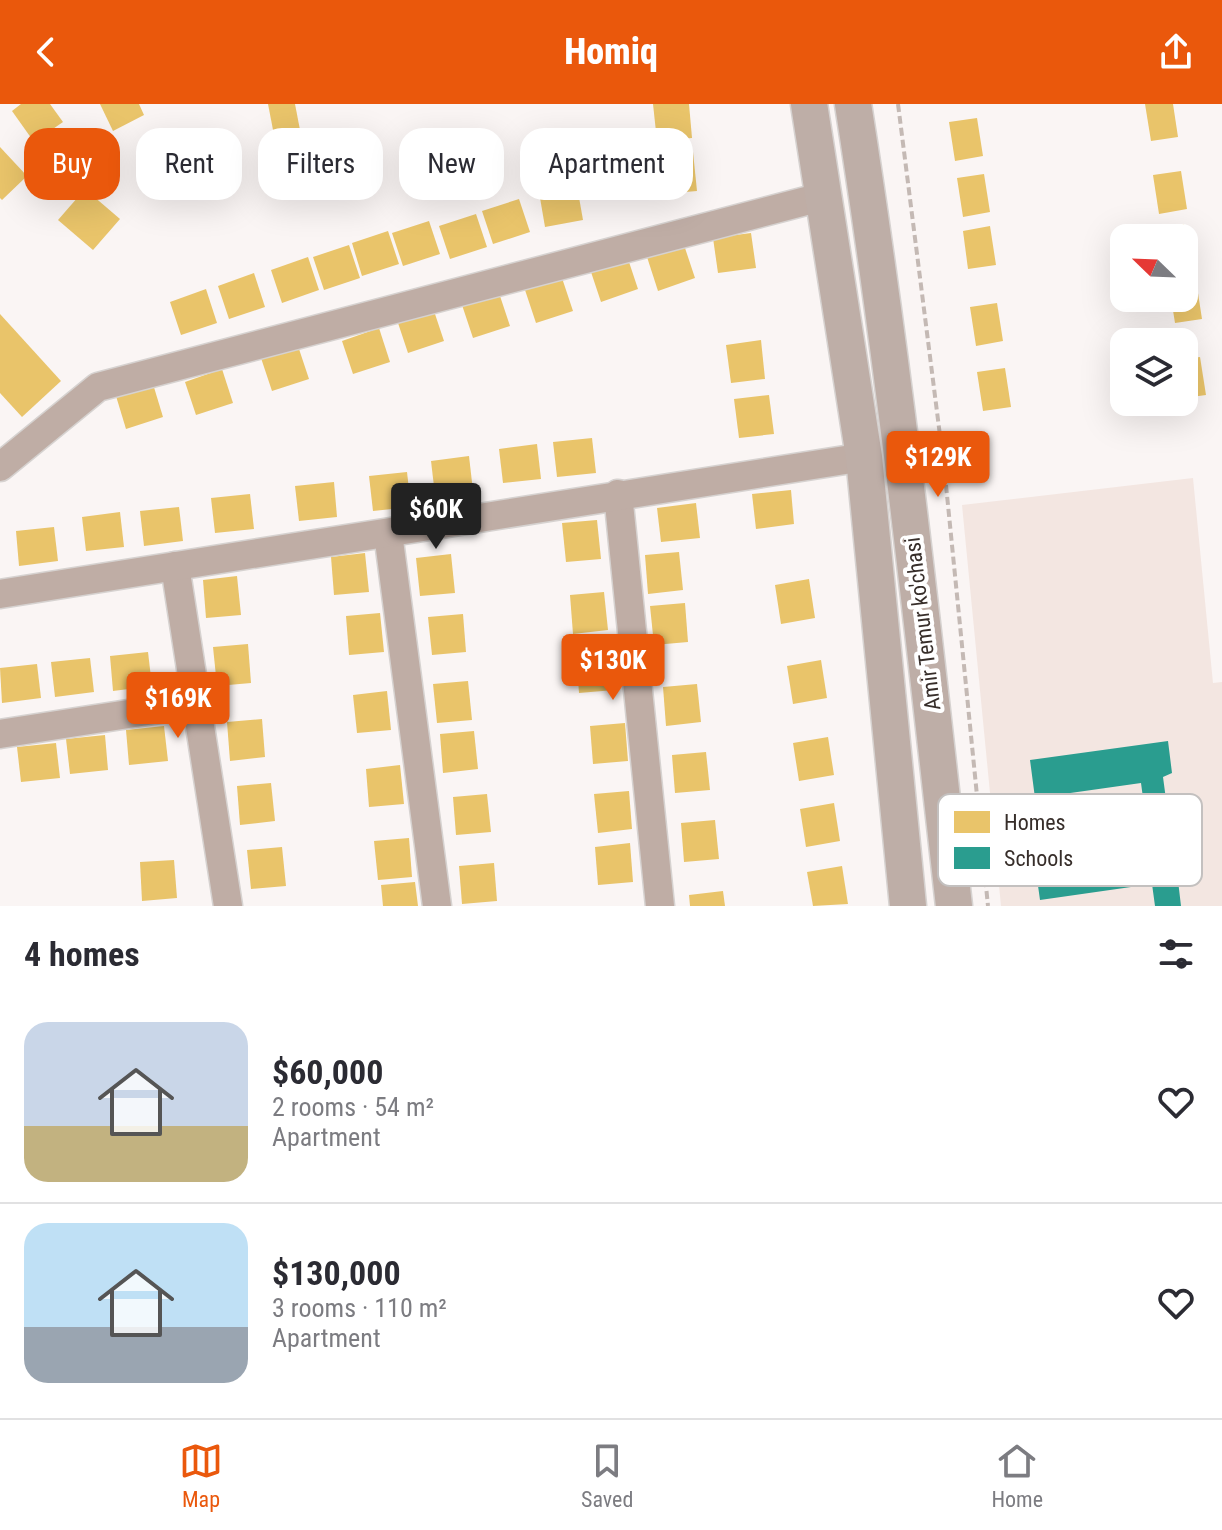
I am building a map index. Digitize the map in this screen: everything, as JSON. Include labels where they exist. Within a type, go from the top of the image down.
[{"type":"main road","name":"Amir Temur ko'chasi","points":[[809,104],[864,457],[908,906]]},
{"type":"main road","name":"Amir Temur ko'chasi","points":[[853,104],[889,352],[941,794]]},
{"type":"main road","name":"Amir Temur ko'chasi","points":[[952,886],[954,906]]},
{"type":"street","points":[[0,467],[98,387],[825,196]]},
{"type":"street","points":[[0,594],[864,457]]},
{"type":"street","points":[[618,494],[660,906]]},
{"type":"street","points":[[388,533],[437,906]]},
{"type":"street","points":[[175,566],[199,703],[228,906]]},
{"type":"street","points":[[0,734],[199,703]]},
{"type":"path","points":[[898,104],[945,475],[977,794]]},
{"type":"path","points":[[986,886],[988,906]]},
{"type":"shaded area","points":[[1193,478],[1213,683],[1222,682],[1222,906],[1001,906],[999,886],[1202,886],[1202,794],[990,794],[962,505]]},
{"type":"building: Homes","points":[[21,104],[50,104],[63,122],[54,128],[24,128],[12,111]]},
{"type":"building: Homes","points":[[100,104],[139,104],[144,115],[119,128],[112,128]]},
{"type":"building: Homes","points":[[268,104],[295,104],[300,128],[273,128]]},
{"type":"building: Homes","points":[[653,104],[689,104],[691,128],[656,128]]},
{"type":"building: Homes","points":[[1145,104],[1173,104],[1178,137],[1151,141]]},
{"type":"building: Homes","points":[[977,118],[983,156],[955,161],[949,122]]},
{"type":"building: Homes","points":[[0,147],[24,173],[24,179],[2,200]]},
{"type":"building: Homes","points":[[693,152],[697,191],[693,191]]},
{"type":"building: Homes","points":[[1181,171],[1187,209],[1159,214],[1153,175]]},
{"type":"building: Homes","points":[[984,174],[990,212],[963,217],[957,178]]},
{"type":"building: Homes","points":[[519,199],[530,232],[493,244],[482,211]]},
{"type":"building: Homes","points":[[75,200],[98,200],[120,219],[93,250],[58,220]]},
{"type":"building: Homes","points":[[540,200],[579,200],[583,220],[545,227]]},
{"type":"building: Homes","points":[[476,214],[487,247],[450,259],[439,226]]},
{"type":"building: Homes","points":[[429,221],[440,254],[403,266],[392,233]]},
{"type":"building: Homes","points":[[990,226],[996,265],[968,269],[963,231]]},
{"type":"building: Homes","points":[[388,231],[399,264],[362,276],[352,243]]},
{"type":"building: Homes","points":[[751,233],[756,268],[718,273],[713,238]]},
{"type":"building: Homes","points":[[349,245],[360,278],[324,290],[313,257]]},
{"type":"building: Homes","points":[[684,245],[695,278],[658,291],[647,257]]},
{"type":"building: Homes","points":[[627,256],[638,289],[601,302],[590,269]]},
{"type":"building: Homes","points":[[308,257],[319,290],[282,303],[271,270]]},
{"type":"building: Homes","points":[[254,273],[265,307],[229,319],[218,286]]},
{"type":"building: Homes","points":[[562,278],[573,311],[536,323],[525,290]]},
{"type":"building: Homes","points":[[206,289],[217,323],[181,335],[170,302]]},
{"type":"building: Homes","points":[[499,293],[510,326],[473,338],[462,305]]},
{"type":"building: Homes","points":[[1198,293],[1202,319],[1175,323],[1173,312],[1198,312]]},
{"type":"building: Homes","points":[[997,303],[1003,341],[976,346],[970,307]]},
{"type":"building: Homes","points":[[433,308],[444,341],[408,353],[397,320]]},
{"type":"building: Homes","points":[[0,314],[61,381],[22,417],[0,393]]},
{"type":"building: Homes","points":[[379,328],[390,362],[353,374],[342,341]]},
{"type":"building: Homes","points":[[761,340],[765,379],[731,383],[726,345]]},
{"type":"building: Homes","points":[[298,346],[309,379],[272,391],[261,358]]},
{"type":"building: Homes","points":[[1198,357],[1206,395],[1198,396]]},
{"type":"building: Homes","points":[[1005,368],[1011,407],[983,411],[977,372]]},
{"type":"building: Homes","points":[[222,369],[233,403],[196,415],[185,382]]},
{"type":"building: Homes","points":[[153,384],[163,417],[126,429],[116,396]]},
{"type":"building: Homes","points":[[769,395],[774,434],[739,438],[734,399]]},
{"type":"building: Homes","points":[[592,438],[596,473],[557,477],[553,442]]},
{"type":"building: Homes","points":[[537,444],[541,479],[503,483],[499,449]]},
{"type":"building: Homes","points":[[469,456],[473,491],[435,495],[431,461]]},
{"type":"building: Homes","points":[[407,472],[411,507],[373,511],[369,476]]},
{"type":"building: Homes","points":[[334,482],[337,517],[299,521],[295,486]]},
{"type":"building: Homes","points":[[791,490],[794,524],[756,529],[752,494]]},
{"type":"building: Homes","points":[[250,494],[254,529],[215,533],[211,498]]},
{"type":"building: Homes","points":[[696,503],[700,538],[661,542],[657,508]]},
{"type":"building: Homes","points":[[179,507],[183,541],[144,546],[140,511]]},
{"type":"building: Homes","points":[[120,512],[124,547],[86,551],[82,517]]},
{"type":"building: Homes","points":[[597,520],[601,559],[566,562],[562,523]]},
{"type":"building: Homes","points":[[54,527],[58,561],[19,566],[16,531]]},
{"type":"building: Homes","points":[[679,552],[683,590],[648,594],[645,555]]},
{"type":"building: Homes","points":[[365,553],[369,592],[334,595],[331,557]]},
{"type":"building: Homes","points":[[451,554],[455,593],[420,596],[416,558]]},
{"type":"building: Homes","points":[[237,576],[241,615],[206,618],[203,580]]},
{"type":"building: Homes","points":[[809,579],[815,618],[781,624],[775,585]]},
{"type":"building: Homes","points":[[604,592],[608,630],[573,634],[570,595]]},
{"type":"building: Homes","points":[[685,603],[688,642],[654,645],[650,606]]},
{"type":"building: Homes","points":[[380,613],[384,652],[349,655],[346,616]]},
{"type":"building: Homes","points":[[463,614],[466,652],[432,655],[428,617]]},
{"type":"building: Homes","points":[[248,644],[251,683],[217,686],[213,647]]},
{"type":"building: Homes","points":[[611,651],[614,690],[579,693],[576,654]]},
{"type":"building: Homes","points":[[148,652],[152,686],[113,691],[110,656]]},
{"type":"building: Homes","points":[[90,658],[94,692],[55,697],[51,662]]},
{"type":"building: Homes","points":[[821,660],[827,698],[793,704],[787,666]]},
{"type":"building: Homes","points":[[37,664],[41,698],[2,703],[0,668]]},
{"type":"building: Homes","points":[[468,681],[472,720],[437,723],[433,684]]},
{"type":"building: Homes","points":[[697,684],[701,722],[666,726],[663,687]]},
{"type":"building: Homes","points":[[387,691],[391,730],[357,733],[353,695]]},
{"type":"building: Homes","points":[[262,719],[265,757],[230,761],[227,722]]},
{"type":"building: Homes","points":[[625,723],[628,761],[593,764],[590,726]]},
{"type":"building: Homes","points":[[164,726],[168,761],[129,765],[126,730]]},
{"type":"building: Homes","points":[[474,731],[478,769],[443,773],[440,734]]},
{"type":"building: Homes","points":[[105,735],[108,770],[70,774],[66,739]]},
{"type":"building: Homes","points":[[828,737],[834,775],[799,781],[793,743]]},
{"type":"building: Homes","points":[[56,743],[60,778],[21,782],[17,747]]},
{"type":"building: Homes","points":[[706,752],[710,790],[675,793],[672,755]]},
{"type":"building: Homes","points":[[400,765],[404,804],[369,807],[366,769]]},
{"type":"building: Homes","points":[[271,783],[275,821],[240,825],[237,786]]},
{"type":"building: Homes","points":[[629,791],[632,829],[598,833],[594,794]]},
{"type":"building: Homes","points":[[487,794],[491,832],[456,835],[453,797]]},
{"type":"building: Homes","points":[[834,803],[840,841],[806,847],[800,809]]},
{"type":"building: Homes","points":[[715,820],[719,859],[684,862],[681,823]]},
{"type":"building: Homes","points":[[409,838],[412,877],[378,880],[374,841]]},
{"type":"building: Homes","points":[[630,843],[633,882],[598,885],[595,847]]},
{"type":"building: Homes","points":[[282,847],[286,886],[251,889],[247,850]]},
{"type":"building: Homes","points":[[174,860],[177,898],[142,901],[140,862]]},
{"type":"building: Homes","points":[[494,863],[497,901],[462,904],[459,866]]},
{"type":"building: Homes","points":[[842,866],[848,904],[813,906],[807,872]]},
{"type":"building: Homes","points":[[415,882],[418,906],[383,906],[381,885]]},
{"type":"building: Homes","points":[[723,891],[725,906],[690,906],[689,895]]},
{"type":"building: Schools","points":[[1168,741],[1172,773],[1163,777],[1165,794],[1142,794],[1141,783],[1063,794],[1034,794],[1030,760]]},
{"type":"building: Schools","points":[[1038,886],[1138,886],[1040,900]]},
{"type":"building: Schools","points":[[1152,886],[1179,886],[1181,906],[1155,906]]}]
